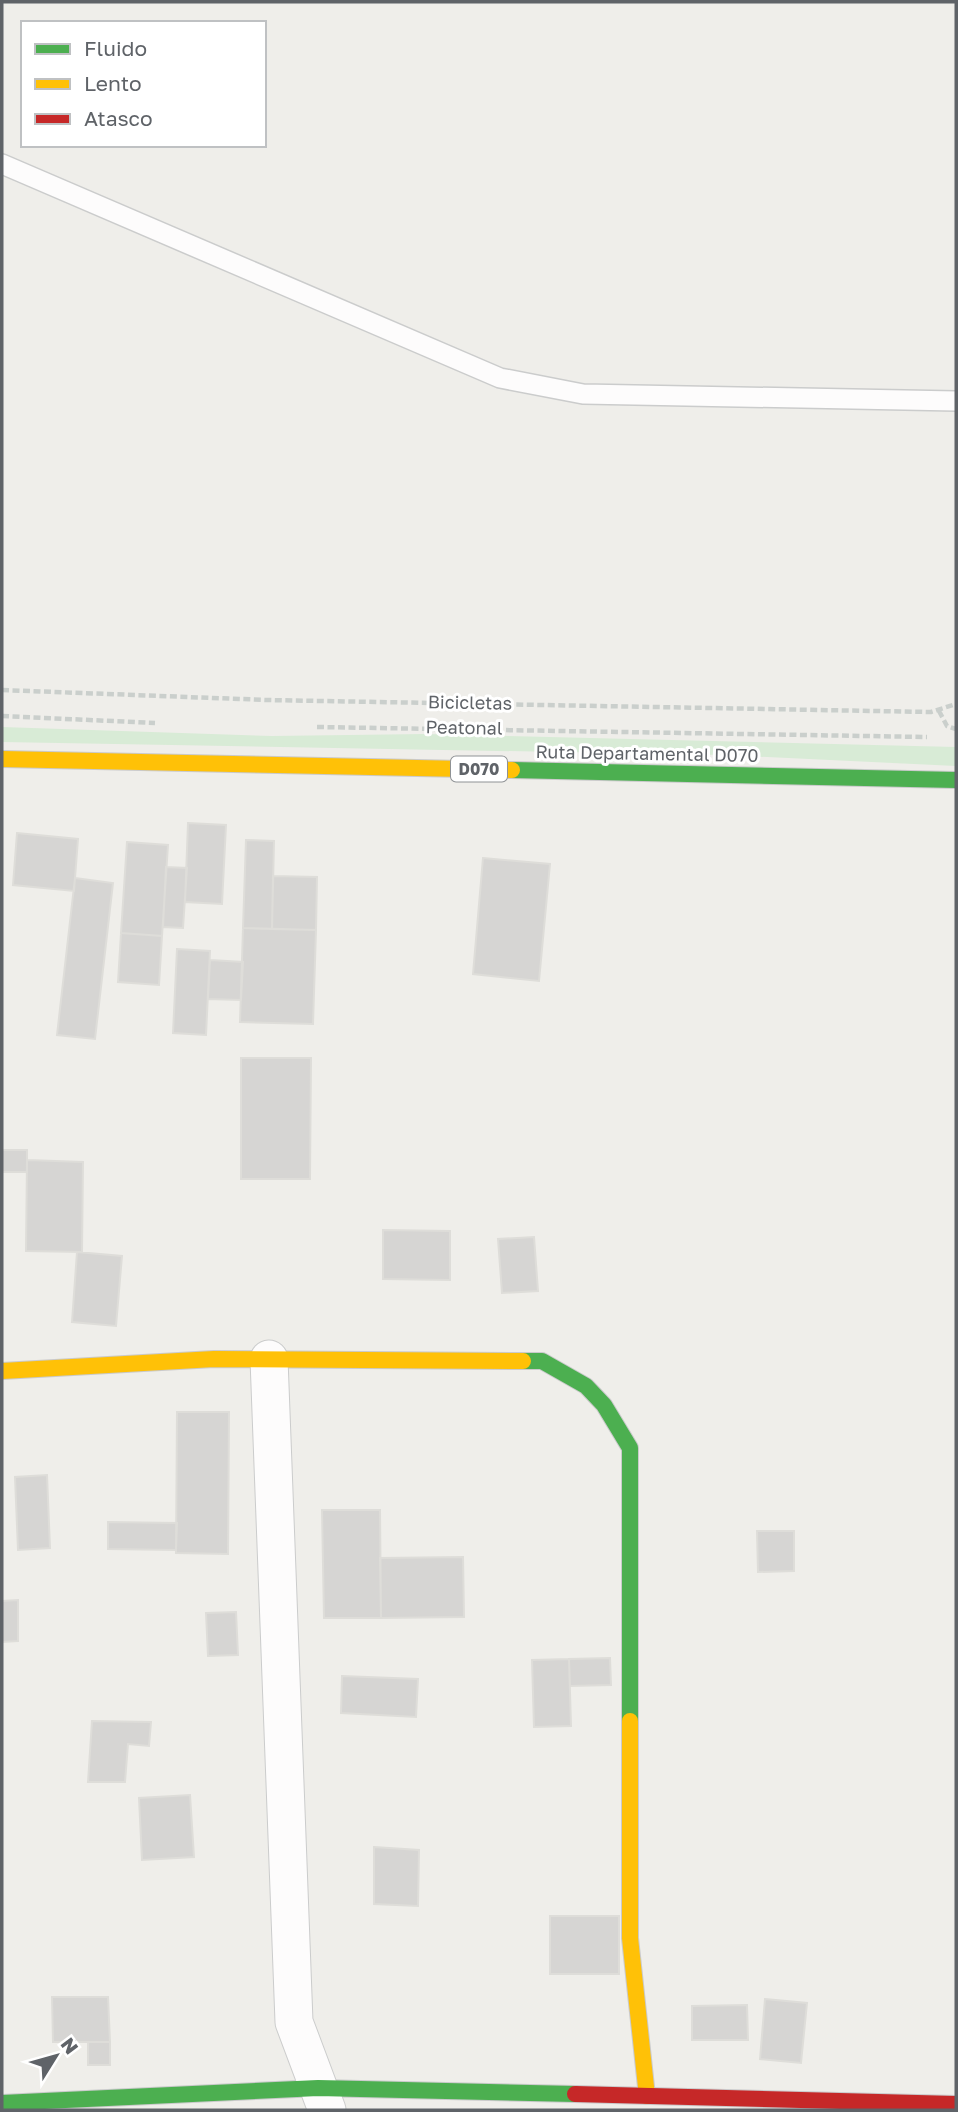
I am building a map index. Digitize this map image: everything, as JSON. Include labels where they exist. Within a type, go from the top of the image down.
[{"type":"street","name":"Ruta Departamental D070","points":[[2,759],[956,780]]},
{"type":"street","points":[[2,1371],[214,1359],[542,1361],[579,1378],[608,1407],[630,1448],[630,1938],[647,2096]]},
{"type":"street","points":[[269,1359],[294,2022],[323,2099]]},
{"type":"street","points":[[2,2103],[647,2096],[725,2104],[956,2104]]},
{"type":"lane","points":[[2,164],[500,378],[583,394],[956,401]]},
{"type":"path","name":"Bicicletas","points":[[2,690],[267,701],[939,711],[950,704],[956,704]]},
{"type":"path","points":[[939,711],[947,726],[956,729]]},
{"type":"path","points":[[2,716],[166,723]]},
{"type":"path","name":"Peatonal","points":[[304,726],[927,737]]},
{"type":"green space","points":[[2,727],[272,736],[425,734],[956,747],[956,766],[723,755],[2,742]]},
{"type":"building","points":[[188,823],[226,825],[222,904],[185,902]]},
{"type":"building","points":[[17,833],[78,839],[74,891],[13,885]]},
{"type":"building","points":[[246,840],[274,841],[272,929],[243,928]]},
{"type":"building","points":[[127,842],[168,845],[162,936],[121,933]]},
{"type":"building","points":[[483,858],[550,864],[539,981],[473,974]]},
{"type":"building","points":[[166,867],[187,868],[183,928],[163,927]]},
{"type":"building","points":[[273,876],[317,877],[316,930],[272,929]]},
{"type":"building","points":[[75,878],[113,883],[95,1039],[57,1035]]},
{"type":"building","points":[[243,928],[316,930],[313,1024],[240,1022]]},
{"type":"building","points":[[121,933],[162,936],[159,985],[118,982]]},
{"type":"building","points":[[177,949],[210,951],[206,1035],[173,1033]]},
{"type":"building","points":[[210,960],[243,962],[241,1000],[208,999]]},
{"type":"building","points":[[241,1058],[311,1058],[310,1179],[241,1179]]},
{"type":"building","points":[[2,1150],[27,1150],[27,1172],[2,1172]]},
{"type":"building","points":[[27,1160],[83,1162],[82,1252],[26,1251]]},
{"type":"building","points":[[383,1230],[450,1231],[450,1280],[383,1279]]},
{"type":"building","points":[[534,1237],[538,1291],[502,1293],[498,1239]]},
{"type":"building","points":[[77,1252],[122,1256],[116,1326],[72,1322]]},
{"type":"building","points":[[177,1412],[229,1412],[228,1554],[176,1553]]},
{"type":"building","points":[[47,1475],[50,1548],[18,1550],[15,1477]]},
{"type":"building","points":[[322,1510],[380,1510],[381,1618],[324,1618]]},
{"type":"building","points":[[108,1522],[177,1523],[176,1550],[108,1549]]},
{"type":"building","points":[[757,1531],[794,1531],[794,1571],[758,1572]]},
{"type":"building","points":[[463,1557],[464,1617],[381,1618],[380,1558]]},
{"type":"building","points":[[18,1600],[18,1641],[2,1642],[2,1601]]},
{"type":"building","points":[[236,1612],[238,1655],[208,1656],[206,1613]]},
{"type":"building","points":[[610,1658],[611,1685],[570,1686],[569,1659]]},
{"type":"building","points":[[569,1659],[571,1726],[534,1727],[532,1660]]},
{"type":"building","points":[[342,1676],[418,1679],[416,1717],[341,1713]]},
{"type":"building","points":[[92,1721],[151,1722],[149,1746],[128,1744],[125,1782],[88,1782]]},
{"type":"building","points":[[190,1795],[194,1857],[142,1860],[139,1798]]},
{"type":"building","points":[[374,1847],[419,1850],[418,1906],[374,1904]]},
{"type":"building","points":[[550,1916],[619,1916],[619,1974],[550,1974]]},
{"type":"building","points":[[52,1997],[108,1997],[110,2042],[53,2042]]},
{"type":"building","points":[[765,1999],[807,2003],[801,2063],[760,2059]]},
{"type":"building","points":[[747,2005],[748,2040],[692,2040],[692,2006]]},
{"type":"building","points":[[88,2042],[110,2042],[110,2065],[88,2065]]},
{"type":"traffic: fast","points":[[512,770],[956,780]]},
{"type":"traffic: fast","points":[[523,1361],[542,1361],[586,1386],[604,1405],[630,1448],[630,1721]]},
{"type":"traffic: fast","points":[[2,2103],[318,2088],[575,2094]]},
{"type":"traffic: slow","points":[[2,759],[512,770]]},
{"type":"traffic: slow","points":[[2,1371],[214,1359],[523,1361]]},
{"type":"traffic: slow","points":[[630,1721],[630,1938],[647,2096]]},
{"type":"traffic: jam","points":[[575,2094],[956,2104]]}]
